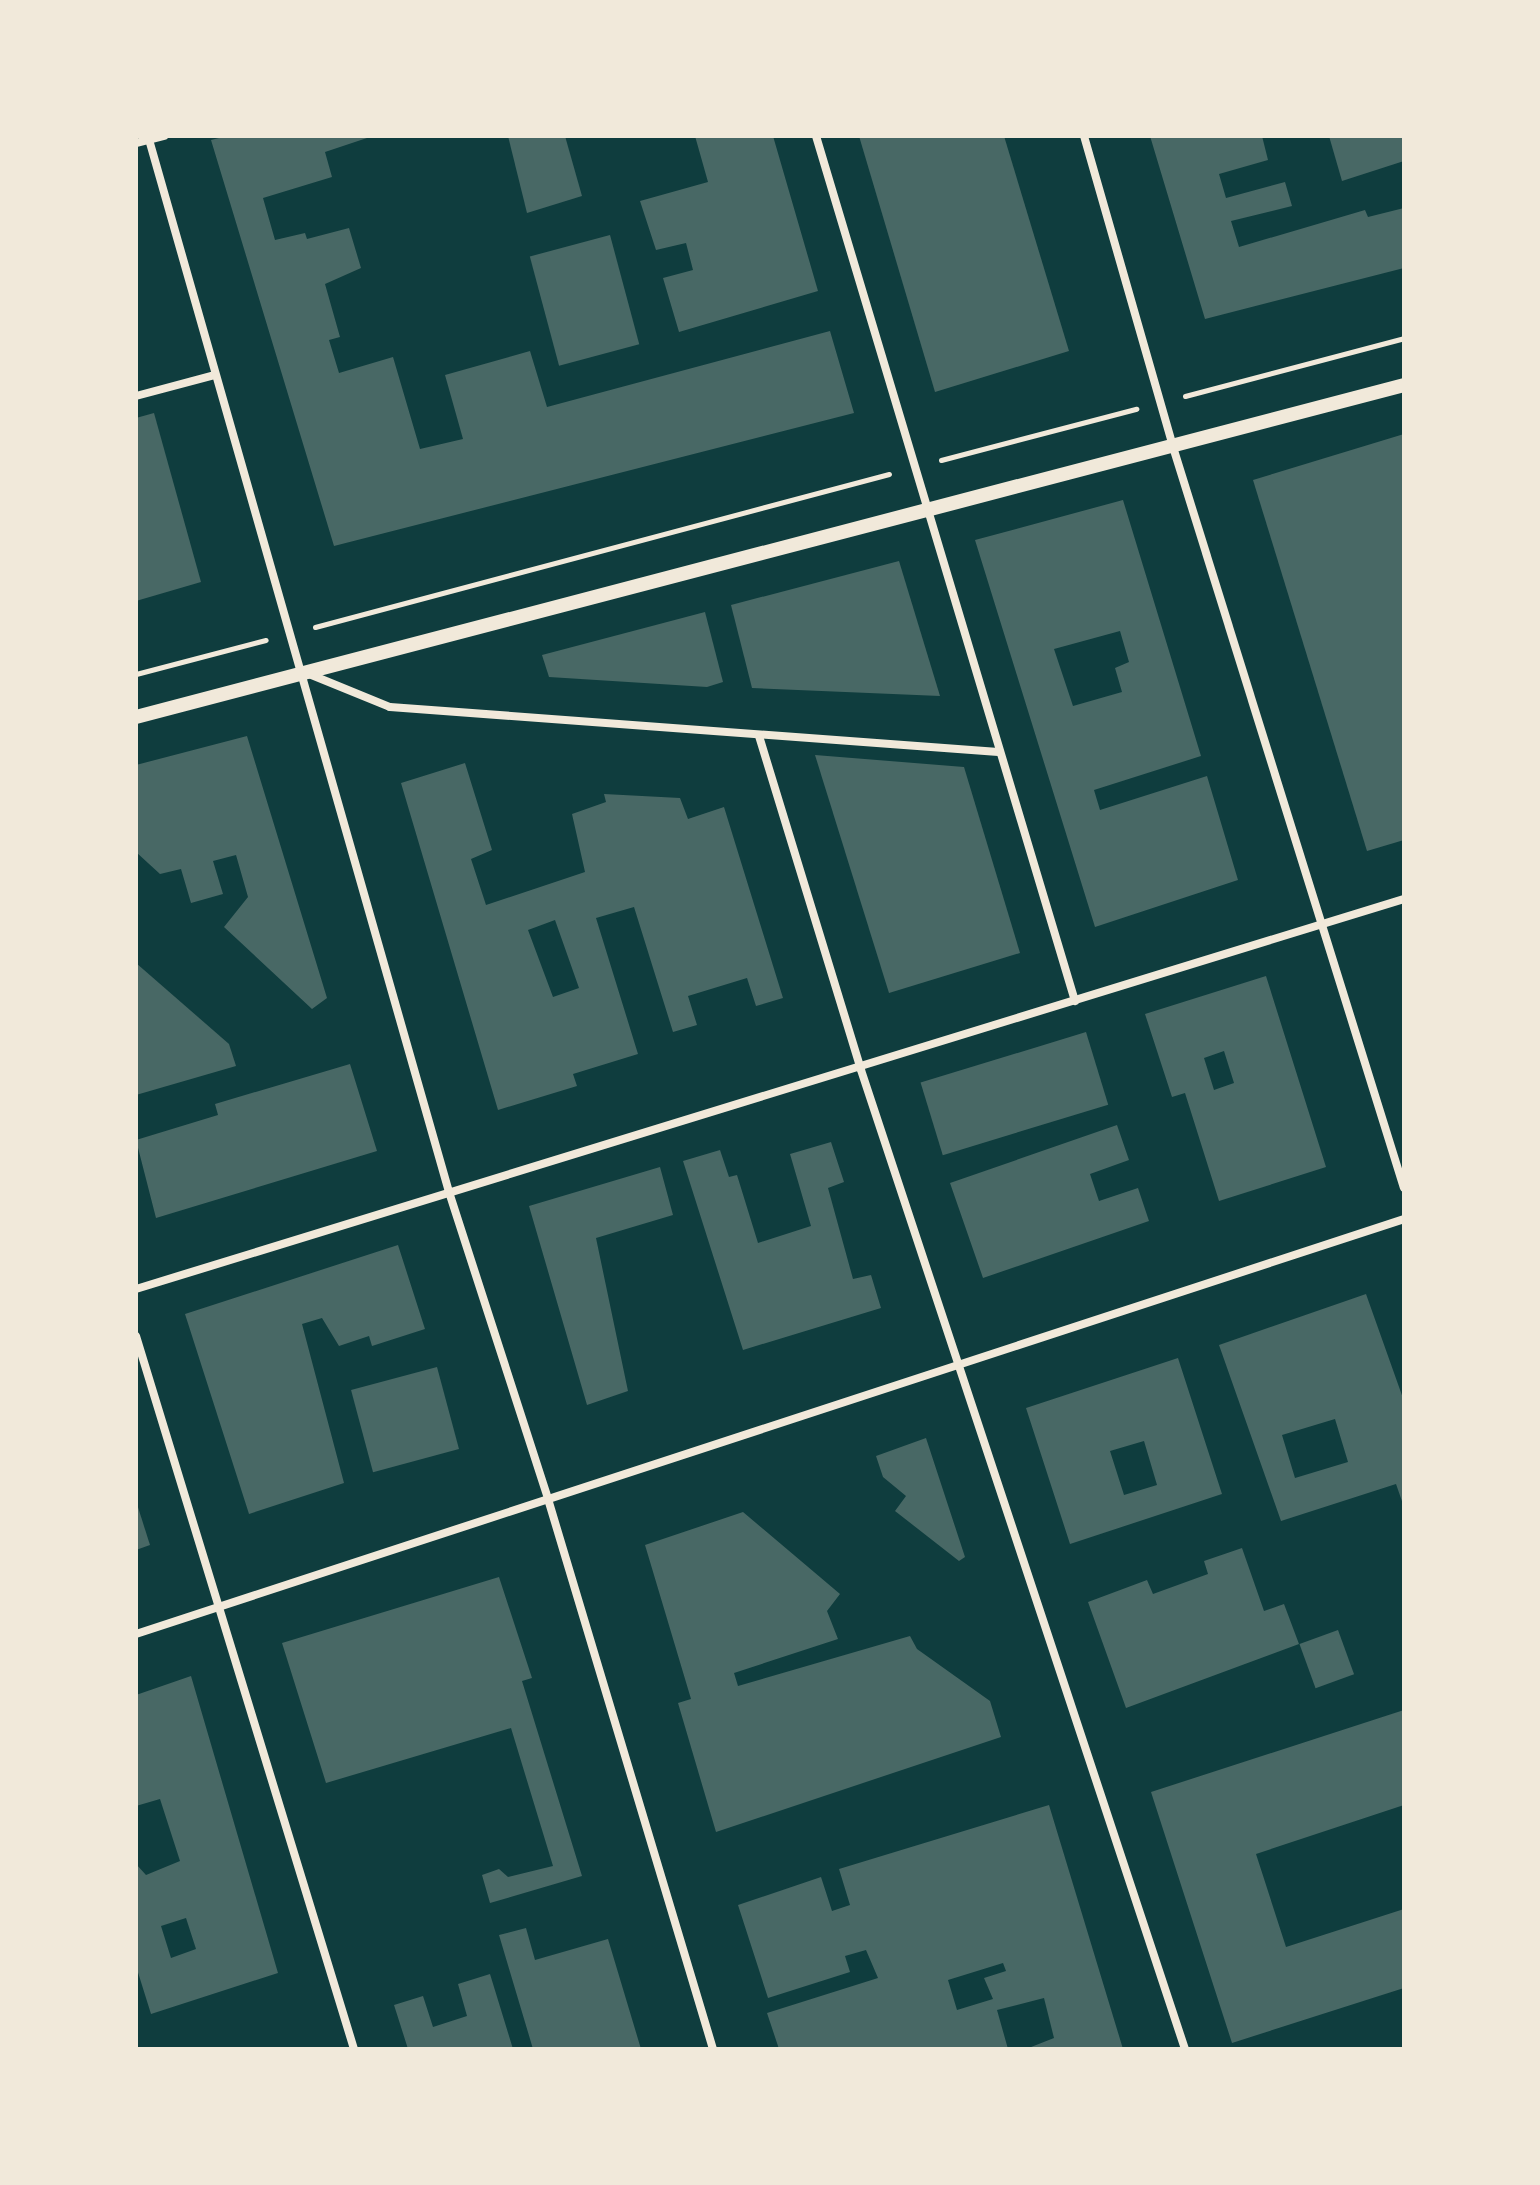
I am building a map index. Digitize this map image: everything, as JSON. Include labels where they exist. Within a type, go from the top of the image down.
[{"type":"street","points":[[136,143],[164,136]]},
{"type":"street","points":[[816,136],[924,511],[1075,1001]]},
{"type":"street","points":[[1084,136],[1173,447],[1404,1188]]},
{"type":"street","points":[[148,138],[293,633],[449,1192],[548,1499],[713,2049]]},
{"type":"street","points":[[136,396],[215,375]]},
{"type":"street","points":[[136,717],[1404,385]]},
{"type":"street","points":[[304,672],[390,707],[998,752]]},
{"type":"street","points":[[759,736],[861,1070],[962,1364],[1185,2049]]},
{"type":"street","points":[[136,1289],[861,1070],[1404,899]]},
{"type":"street","points":[[136,1634],[1404,1219]]},
{"type":"street","points":[[136,1336],[354,2049]]},
{"type":"path","points":[[136,674],[1404,338]]},
{"type":"building","points":[[227,136],[373,136],[325,152],[332,177],[263,198],[275,240],[305,233],[307,239],[349,228],[361,268],[325,284],[340,337],[329,340],[339,373],[393,357],[420,449],[463,439],[445,375],[530,351],[547,407],[830,331],[854,413],[334,546],[211,140]]},
{"type":"building","points":[[508,136],[565,136],[582,196],[527,213]]},
{"type":"building","points":[[695,136],[773,136],[818,291],[679,332],[663,278],[693,270],[686,243],[656,250],[640,201],[708,182]]},
{"type":"building","points":[[859,136],[1004,136],[1069,351],[935,392]]},
{"type":"building","points":[[1150,136],[1262,136],[1268,160],[1219,174],[1226,198],[1285,182],[1292,206],[1231,221],[1239,247],[1365,210],[1368,217],[1404,208],[1404,268],[1205,319]]},
{"type":"building","points":[[1329,136],[1404,136],[1404,161],[1342,181]]},
{"type":"building","points":[[610,235],[639,344],[559,366],[530,256]]},
{"type":"building","points":[[154,413],[201,582],[136,601],[136,418]]},
{"type":"building","points":[[1404,434],[1404,840],[1367,851],[1253,480]]},
{"type":"building","points":[[1123,500],[1201,756],[1094,790],[1100,810],[1207,776],[1238,880],[1095,927],[975,540]],"holes":[[[1120,631],[1129,662],[1115,668],[1122,692],[1073,706],[1054,649]]]},
{"type":"building","points":[[899,561],[940,696],[752,688],[731,605]]},
{"type":"building","points":[[705,612],[723,682],[707,687],[549,677],[542,655]]},
{"type":"building","points":[[247,736],[327,998],[312,1009],[224,927],[248,897],[236,855],[213,861],[223,894],[191,903],[181,869],[160,874],[136,852],[136,765]]},
{"type":"building","points":[[815,755],[964,767],[1020,953],[889,993]]},
{"type":"building","points":[[465,763],[492,850],[471,859],[486,905],[585,872],[572,814],[606,802],[604,794],[680,798],[688,819],[724,807],[783,998],[756,1006],[747,978],[688,996],[697,1025],[673,1032],[634,907],[596,918],[638,1054],[573,1074],[577,1086],[498,1110],[401,783]],"holes":[[[555,920],[579,988],[553,997],[528,930]]]},
{"type":"building","points":[[136,963],[229,1044],[236,1066],[136,1095]]},
{"type":"building","points":[[1266,976],[1326,1167],[1219,1201],[1185,1093],[1172,1097],[1145,1014]],"holes":[[[1224,1051],[1234,1083],[1214,1090],[1204,1058]]]},
{"type":"building","points":[[1086,1032],[1108,1105],[943,1155],[921,1083]]},
{"type":"building","points":[[350,1064],[377,1151],[156,1218],[136,1140],[218,1115],[215,1104]]},
{"type":"building","points":[[1117,1125],[1129,1160],[1090,1174],[1099,1201],[1138,1188],[1149,1221],[983,1278],[950,1183]]},
{"type":"building","points":[[831,1142],[844,1182],[828,1188],[853,1279],[871,1275],[881,1308],[743,1350],[683,1161],[720,1150],[729,1177],[737,1175],[758,1243],[811,1226],[790,1154]]},
{"type":"building","points":[[660,1167],[673,1215],[596,1238],[628,1391],[587,1405],[529,1206]]},
{"type":"building","points":[[398,1245],[425,1329],[372,1346],[369,1336],[339,1346],[322,1318],[302,1324],[344,1483],[249,1514],[185,1314]]},
{"type":"building","points":[[1366,1294],[1404,1401],[1404,1507],[1396,1484],[1281,1521],[1219,1345]],"holes":[[[1335,1419],[1348,1462],[1295,1478],[1282,1435]]]},
{"type":"building","points":[[1178,1358],[1222,1494],[1070,1544],[1026,1408]],"holes":[[[1144,1441],[1157,1485],[1124,1495],[1110,1451]]]},
{"type":"building","points":[[437,1367],[459,1449],[373,1472],[351,1390]]},
{"type":"building","points":[[926,1438],[965,1557],[959,1561],[895,1511],[906,1496],[883,1477],[876,1456]]},
{"type":"building","points":[[136,1501],[150,1545],[136,1550]]},
{"type":"building","points":[[743,1512],[840,1594],[827,1611],[838,1639],[734,1673],[738,1686],[910,1636],[917,1649],[990,1701],[1001,1737],[716,1832],[678,1703],[691,1699],[645,1545]]},
{"type":"building","points":[[1242,1548],[1264,1611],[1284,1604],[1299,1644],[1126,1708],[1088,1602],[1147,1580],[1153,1594],[1208,1574],[1204,1561]]},
{"type":"building","points":[[499,1577],[532,1678],[522,1681],[582,1876],[490,1903],[482,1875],[499,1869],[508,1877],[553,1866],[511,1728],[326,1783],[282,1643]]},
{"type":"building","points":[[1338,1630],[1354,1674],[1316,1688],[1299,1644]]},
{"type":"building","points":[[191,1676],[278,1973],[151,2014],[136,1966],[136,1864],[146,1875],[180,1861],[160,1799],[136,1806],[136,1695]],"holes":[[[186,1918],[196,1949],[171,1958],[161,1926]]]},
{"type":"building","points":[[1404,1710],[1404,1805],[1256,1854],[1286,1947],[1404,1909],[1404,1988],[1232,2043],[1151,1792]]},
{"type":"building","points":[[1049,1805],[1123,2049],[1026,2049],[1054,2038],[1044,1998],[997,2010],[1008,2049],[779,2049],[767,2013],[878,1978],[866,1950],[845,1956],[850,1972],[768,1998],[738,1905],[821,1877],[832,1911],[850,1905],[839,1869]],"holes":[[[1003,1963],[1006,1971],[984,1978],[993,1999],[957,2010],[948,1980]]]},
{"type":"building","points":[[526,1928],[535,1960],[608,1939],[641,2049],[533,2049],[499,1935]]},
{"type":"building","points":[[490,1974],[513,2049],[408,2049],[394,2005],[423,1996],[433,2027],[467,2016],[458,1984]]}]
